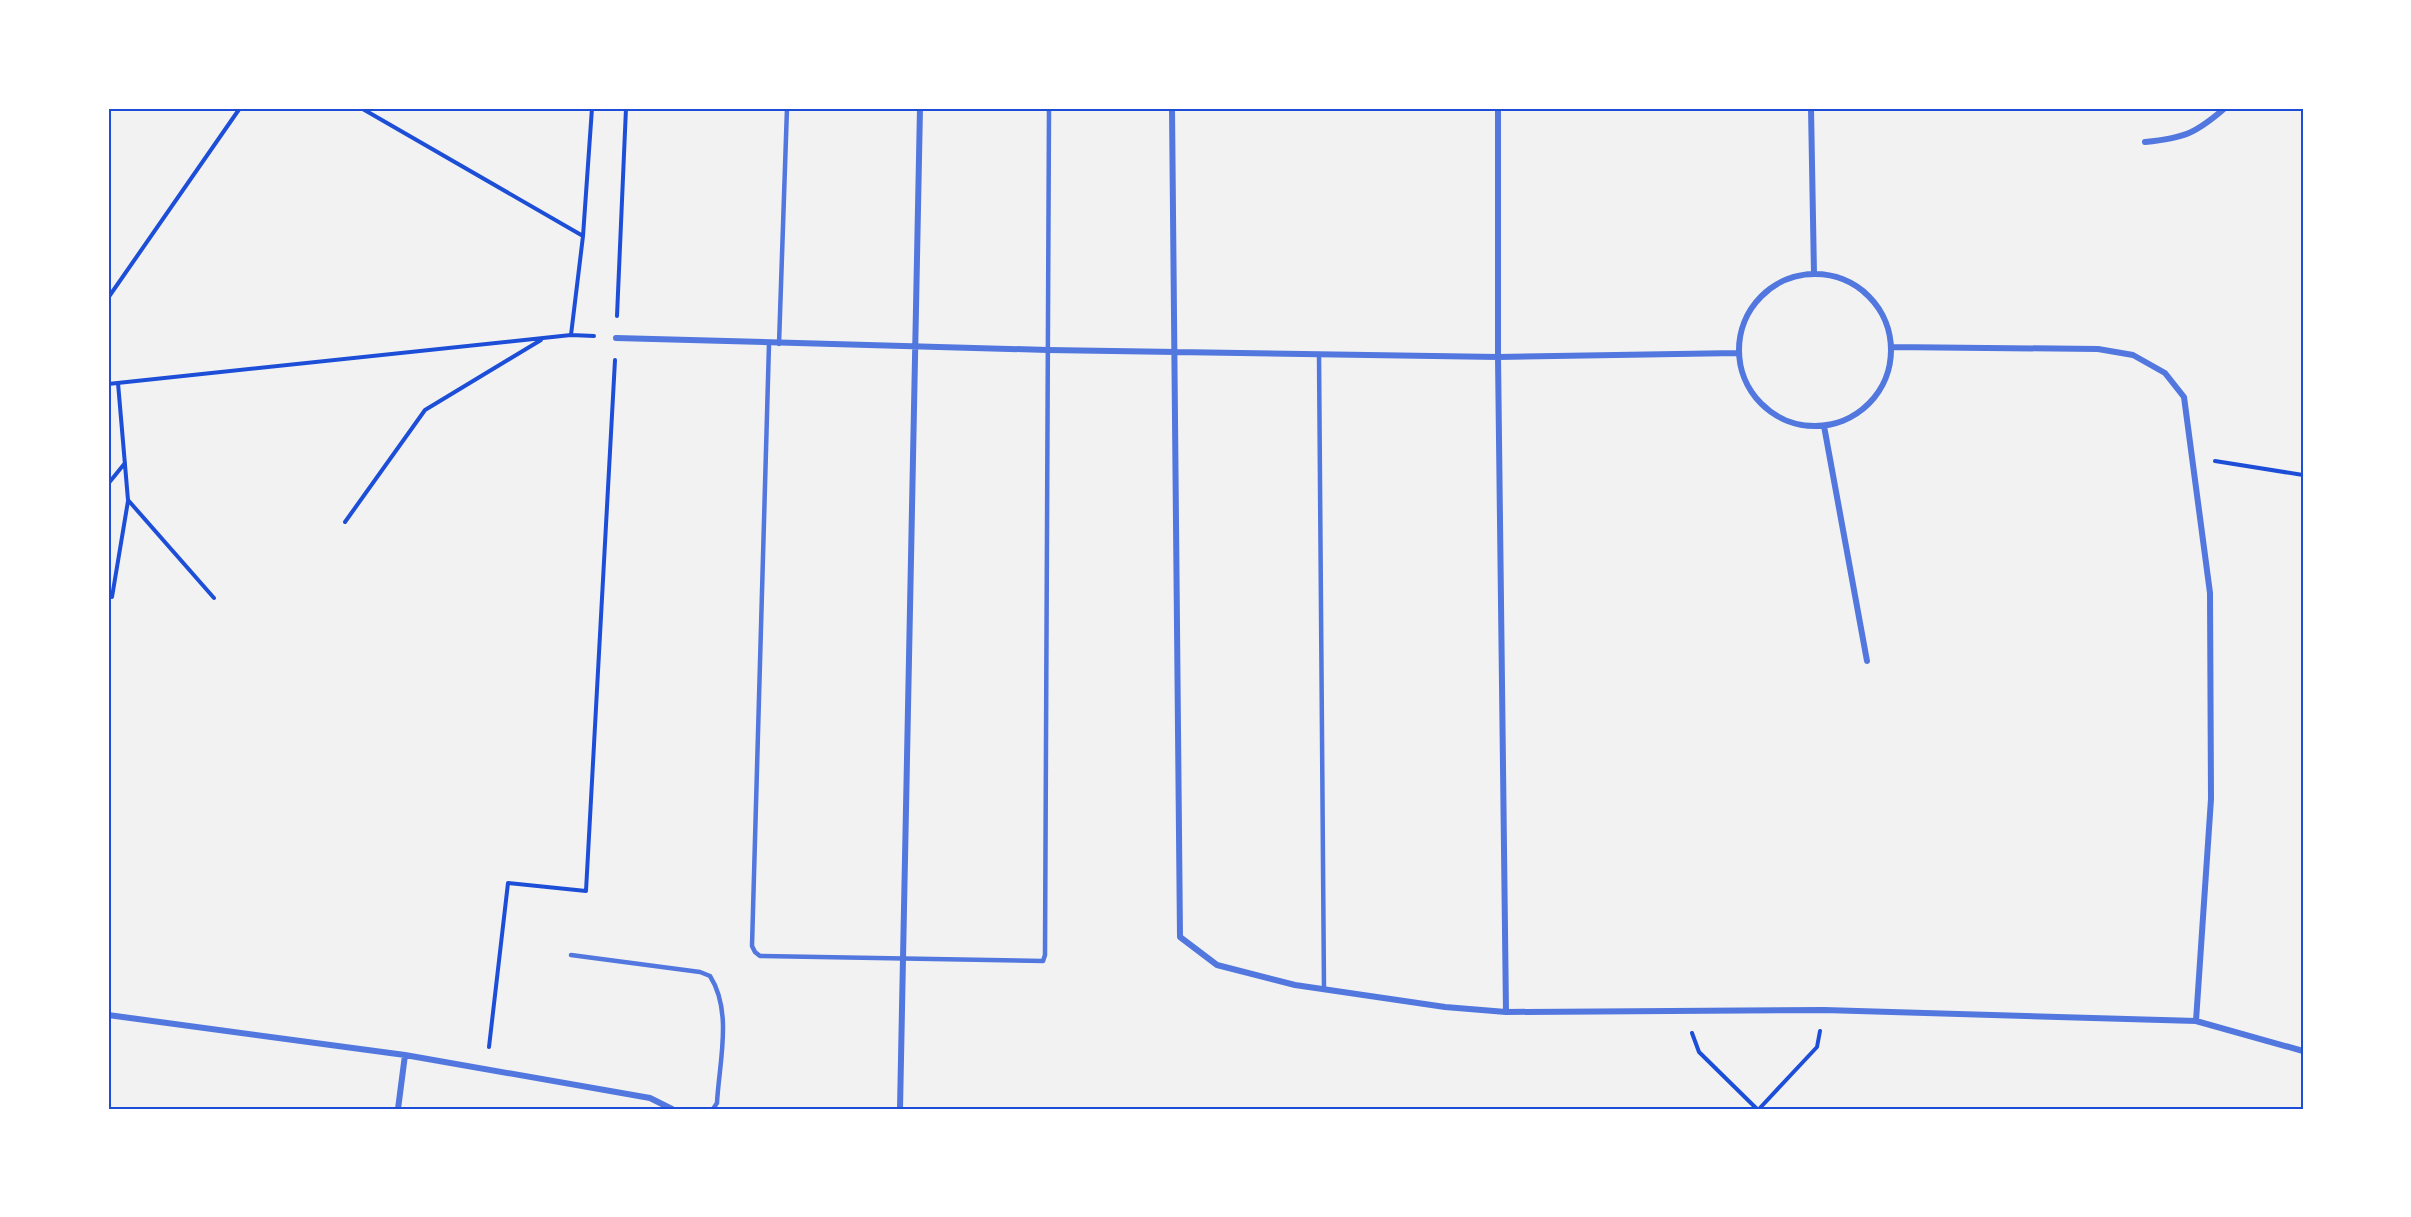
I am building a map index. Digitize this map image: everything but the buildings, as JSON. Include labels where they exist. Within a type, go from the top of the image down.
[{"type":"street","points":[[900,1109],[920,108]]},
{"type":"street","points":[[1173,108],[1180,937],[1217,965],[1295,985],[1445,1007],[1506,1012],[1683,1009],[1824,1010],[2196,1021],[2303,1051]]},
{"type":"street","points":[[1497,108],[1506,1012]]},
{"type":"street","points":[[1810,108],[1814,274]]},
{"type":"street","points":[[2145,142],[2176,139],[2200,129],[2225,108]]},
{"type":"street","points":[[1814,274],[1838,277],[1859,287],[1876,304],[1887,324],[1891,347],[1889,370],[1880,391],[1865,408],[1846,420],[1824,426],[1799,425],[1775,416],[1756,399],[1743,377],[1738,353],[1741,328],[1752,307],[1769,289],[1790,278],[1814,274]]},
{"type":"street","points":[[616,338],[769,344],[1498,357],[1738,353]]},
{"type":"street","points":[[1891,347],[2098,349],[2133,355],[2164,373],[2184,397],[2210,593],[2211,799],[2196,1021]]},
{"type":"street","points":[[1824,426],[1867,661]]},
{"type":"street","points":[[108,1015],[486,1069],[650,1098],[672,1109]]},
{"type":"street","points":[[398,1109],[405,1056]]},
{"type":"lane","points":[[779,344],[788,108]]},
{"type":"lane","points":[[769,344],[753,946],[755,952],[760,956],[1043,961],[1046,955],[1049,108]]},
{"type":"lane","points":[[1319,354],[1324,989]]},
{"type":"lane","points":[[571,955],[710,975],[715,982],[723,1026],[717,1103],[713,1109]]},
{"type":"path","points":[[108,297],[240,108]]},
{"type":"path","points":[[360,108],[583,236]]},
{"type":"path","points":[[571,335],[583,236],[592,108]]},
{"type":"path","points":[[486,1069],[508,883],[586,891],[626,108]]},
{"type":"path","points":[[108,384],[571,335],[616,338]]},
{"type":"path","points":[[345,522],[425,410],[544,338]]},
{"type":"path","points":[[112,597],[128,500],[118,383]]},
{"type":"path","points":[[2192,458],[2303,475]]},
{"type":"path","points":[[108,484],[125,463]]},
{"type":"path","points":[[128,500],[214,598]]},
{"type":"path","points":[[1683,1009],[1699,1052],[1758,1109],[1817,1047],[1824,1010]]}]
